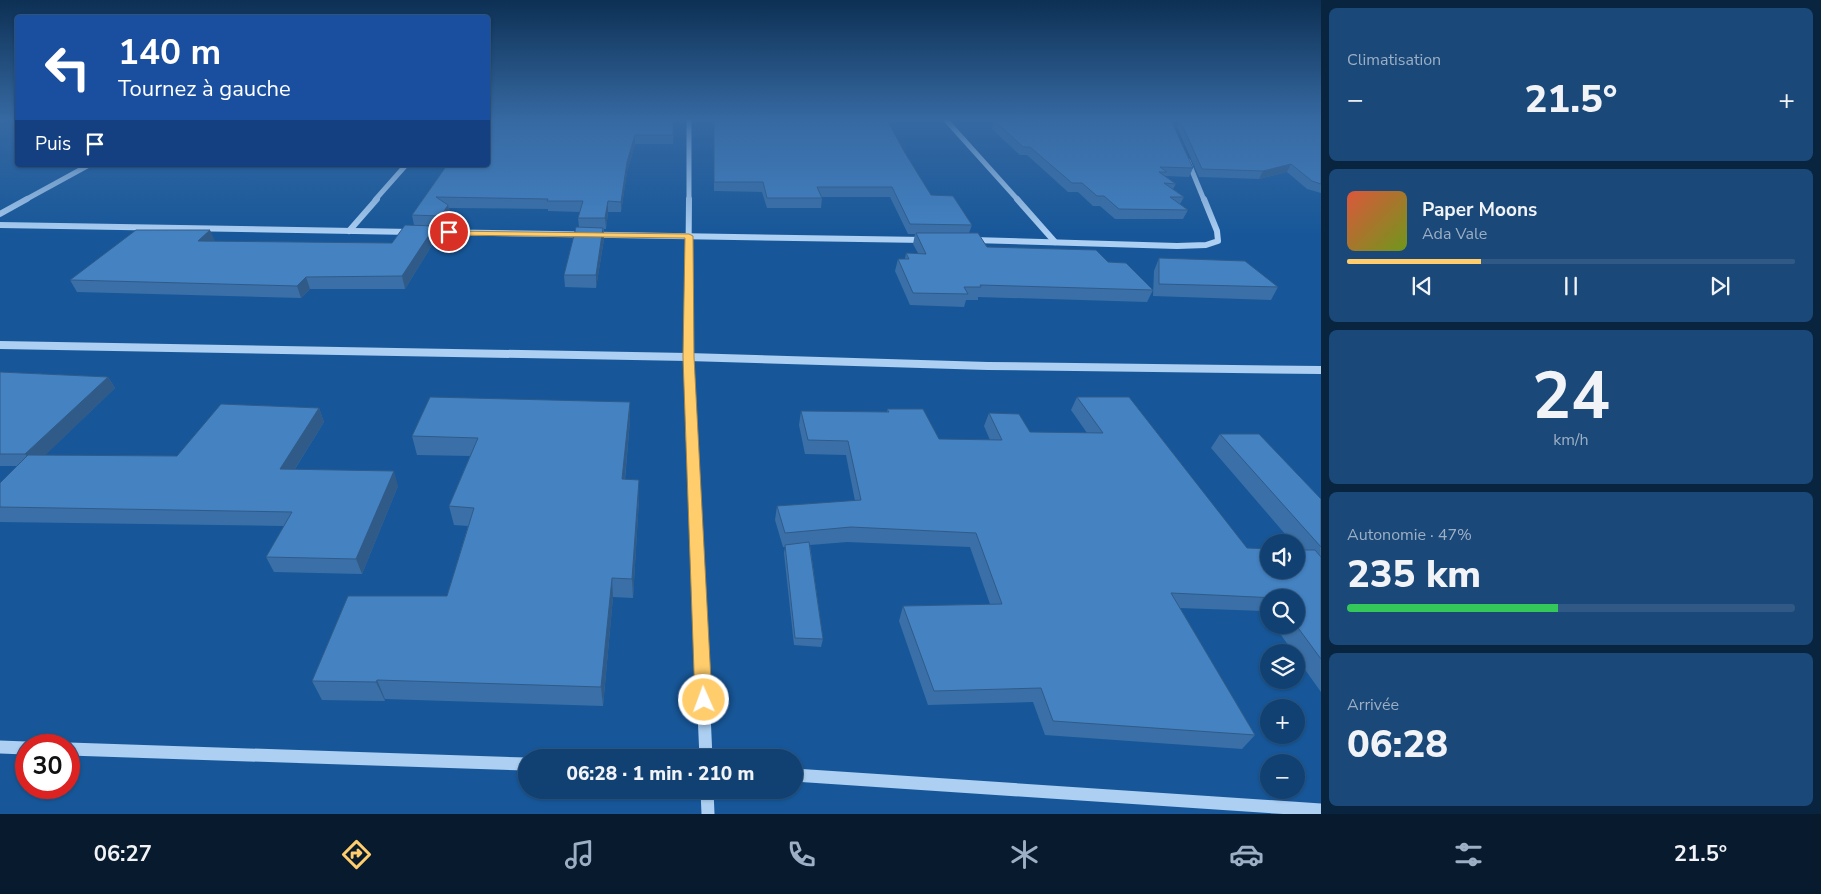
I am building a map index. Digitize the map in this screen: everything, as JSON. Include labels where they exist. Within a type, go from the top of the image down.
[{"type":"street","points":[[689,158],[688,357],[706,749]]},
{"type":"street","points":[[980,158],[1055,242]]},
{"type":"street","points":[[968,240],[1177,246],[1206,245],[1218,241],[1217,232],[1186,158]]},
{"type":"street","points":[[0,214],[85,167]]},
{"type":"street","points":[[349,231],[404,167]]},
{"type":"street","points":[[0,225],[928,240]]},
{"type":"street","points":[[0,345],[688,357],[988,366],[1321,370]]},
{"type":"street","points":[[0,747],[15,748]]},
{"type":"street","points":[[80,749],[518,764]]},
{"type":"street","points":[[803,776],[1321,810]]},
{"type":"street","points":[[708,799],[708,814]]},
{"type":"building","points":[[490,158],[628,158],[621,202],[608,201],[605,218],[578,218],[583,201],[436,197],[448,205],[441,216],[412,215],[446,167],[490,167]]},
{"type":"building","points":[[714,158],[908,158],[931,195],[953,196],[972,225],[910,224],[892,187],[817,187],[822,198],[767,198],[763,182],[714,182]]},
{"type":"building","points":[[1043,158],[1188,158],[1193,168],[1160,167],[1167,172],[1159,172],[1176,184],[1164,183],[1184,197],[1170,197],[1188,210],[1119,209],[1104,196],[1097,196],[1082,183],[1072,183]]},
{"type":"building","points":[[1197,158],[1321,158],[1321,184],[1312,181],[1291,164],[1263,171],[1202,169]]},
{"type":"building","points":[[405,225],[435,226],[402,276],[306,277],[297,286],[70,280],[136,230],[210,230],[198,241],[392,243]]},
{"type":"building","points":[[576,227],[603,228],[596,275],[564,275]]},
{"type":"building","points":[[916,233],[978,233],[987,247],[1096,250],[1108,262],[1126,263],[1153,290],[980,285],[981,287],[964,287],[968,294],[913,293],[898,259],[909,259],[906,253],[926,254]]},
{"type":"building","points":[[1159,258],[1245,261],[1278,287],[1159,284]]},
{"type":"building","points":[[0,372],[108,377],[25,454],[0,454]]},
{"type":"building","points":[[430,397],[630,402],[622,479],[639,480],[632,579],[612,578],[601,687],[377,680],[376,682],[312,681],[348,596],[447,596],[474,508],[449,506],[478,438],[412,436]]},
{"type":"building","points":[[1077,397],[1129,397],[1247,548],[1260,549],[1260,579],[1305,579],[1305,550],[1315,550],[1321,557],[1321,659],[1303,634],[1305,634],[1305,589],[1260,589],[1260,597],[1171,593],[1255,735],[1053,721],[1041,688],[934,691],[903,606],[1002,604],[976,533],[851,527],[785,533],[777,506],[861,500],[848,441],[808,440],[801,411],[889,412],[887,409],[923,409],[939,439],[1002,440],[989,413],[1019,414],[1030,432],[1103,433]]},
{"type":"building","points":[[221,404],[319,408],[280,469],[394,471],[356,559],[266,557],[292,512],[0,507],[0,483],[28,455],[177,456]]},
{"type":"building","points":[[1220,434],[1259,434],[1321,499],[1321,547]]},
{"type":"building","points":[[809,542],[823,639],[795,638],[785,545]]},
{"type":"route","points":[[449,232],[689,236],[688,357],[704,700]]}]
